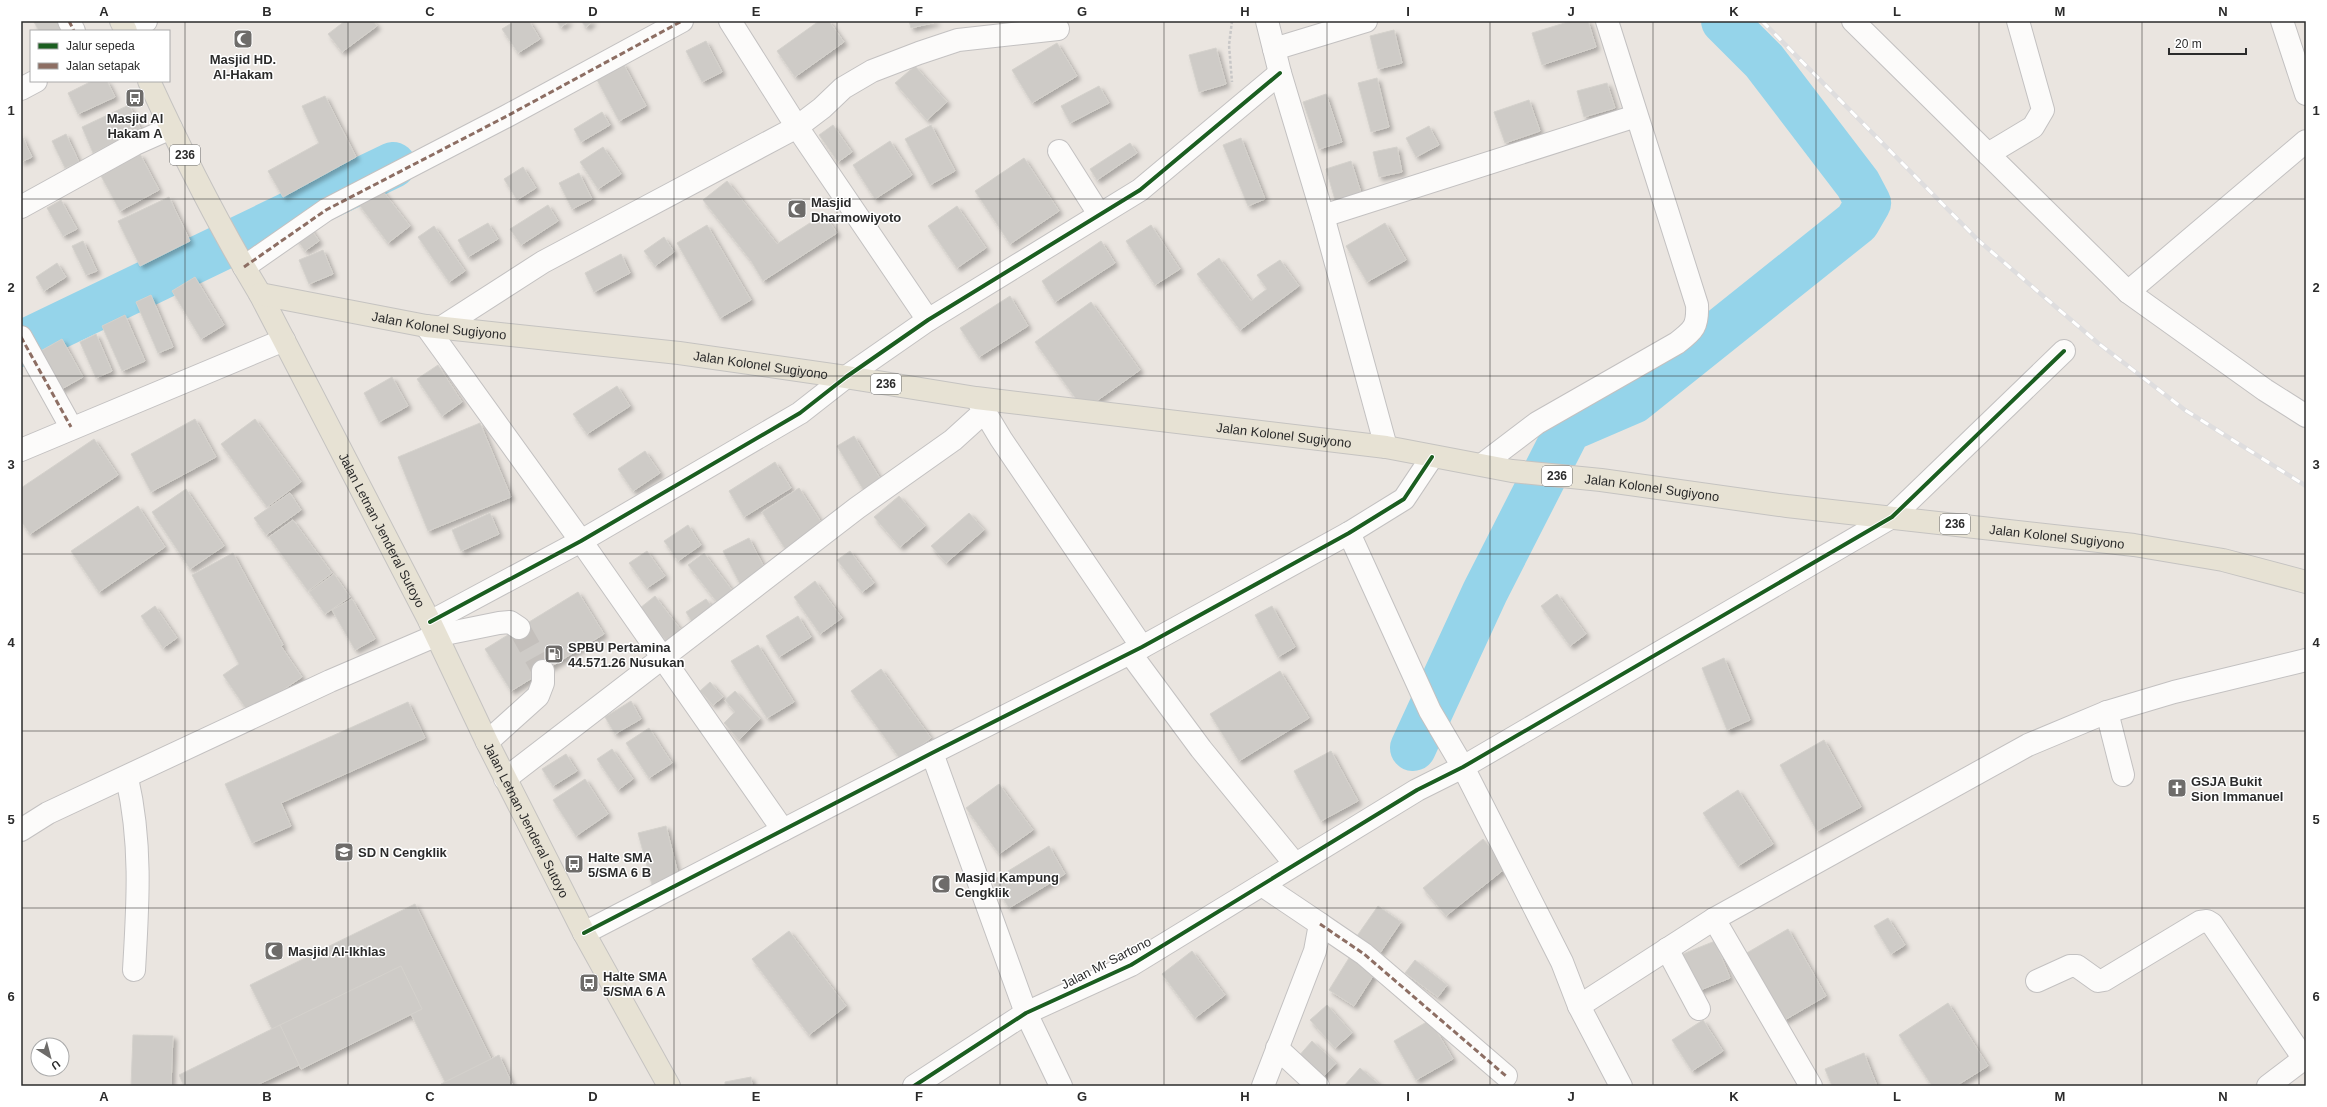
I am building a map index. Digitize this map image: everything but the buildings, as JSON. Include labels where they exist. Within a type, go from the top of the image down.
[{"type":"main road","points":[[121,21],[126,30]]},
{"type":"main road","name":"Jalan Letnan Jenderal Sutoyo","points":[[149,82],[171,128],[241,262],[284,340],[432,629],[505,779],[584,934],[669,1086]]},
{"type":"main road","name":"Jalan Kolonel Sugiyono","points":[[260,294],[434,327],[679,353],[846,377],[981,404],[1386,447],[1432,457],[1483,464],[1512,471],[1601,480],[1787,506],[2134,545],[2223,560],[2306,582]]},
{"type":"street","points":[[69,21],[74,30]]},
{"type":"street","points":[[129,30],[146,21]]},
{"type":"street","points":[[241,262],[326,210],[507,116],[682,21]]},
{"type":"street","points":[[730,21],[797,127],[928,320]]},
{"type":"street","points":[[1267,21],[1280,73],[1323,216],[1386,447]]},
{"type":"street","points":[[1274,49],[1366,21]]},
{"type":"street","points":[[1483,464],[1537,423],[1677,343],[1695,328],[1697,305],[1607,21]]},
{"type":"street","points":[[1853,21],[2128,292],[2266,390],[2306,416]]},
{"type":"street","points":[[1988,154],[2033,127],[2043,110],[2018,21]]},
{"type":"street","points":[[2282,21],[2306,94]]},
{"type":"street","points":[[783,830],[662,659],[434,327],[543,262],[797,127],[822,108],[843,88],[872,71],[958,40],[1058,29]]},
{"type":"street","points":[[21,830],[48,813],[127,778],[432,629],[800,412],[846,377],[928,320],[1155,178],[1280,73]]},
{"type":"street","points":[[21,89],[34,82]]},
{"type":"street","points":[[1323,216],[1636,116]]},
{"type":"street","points":[[21,207],[135,144],[171,128]]},
{"type":"street","points":[[2128,292],[2306,141]]},
{"type":"street","points":[[1059,151],[1099,214]]},
{"type":"street","points":[[21,450],[71,427],[284,340]]},
{"type":"street","points":[[23,341],[71,427]]},
{"type":"street","name":"Jalan Mr Sartono","points":[[914,1086],[1026,1013],[1131,965],[1417,790],[1463,767],[1892,517],[2064,352]]},
{"type":"street","points":[[505,779],[857,508],[953,440],[981,404],[1000,439],[1201,749],[1295,864]]},
{"type":"street","points":[[584,934],[932,753],[1136,650],[1350,533],[1398,503],[1409,494],[1432,457]]},
{"type":"street","points":[[1350,533],[1430,711],[1463,767],[1562,962],[1579,1006],[1621,1086]]},
{"type":"street","points":[[432,629],[510,622],[519,628]]},
{"type":"street","points":[[1579,1006],[1714,919],[2009,755],[2057,732],[2107,712],[2174,692],[2306,660]]},
{"type":"street","points":[[487,742],[538,696],[543,683],[543,671]]},
{"type":"street","points":[[2107,712],[2123,775]]},
{"type":"street","points":[[932,753],[1026,1013],[1061,1086]]},
{"type":"street","points":[[127,778],[134,808],[139,860],[139,895],[134,970]]},
{"type":"street","points":[[1262,885],[1364,954],[1506,1076]]},
{"type":"street","points":[[1714,919],[1771,1020],[1811,1086]]},
{"type":"street","points":[[2037,981],[2070,966],[2077,966],[2098,982],[2104,980],[2200,922],[2207,921],[2212,924],[2305,1058],[2279,1083]]},
{"type":"street","points":[[1263,1086],[1315,951],[1320,924]]},
{"type":"street","points":[[1667,949],[1699,1009]]},
{"type":"street","points":[[1277,1048],[1318,1086]]},
{"type":"path","points":[[1232,21],[1230,45],[1233,112]]},
{"type":"waterway","points":[[1413,748],[1485,592],[1568,429],[1633,401],[1857,222],[1868,203],[1858,184],[1764,61],[1724,21]]},
{"type":"waterway","points":[[21,344],[393,165]]},
{"type":"tunnel","points":[[519,628],[543,671]]},
{"type":"railway","points":[[1762,21],[1979,241],[2098,343],[2185,410],[2306,486]]},
{"type":"marked path","points":[[69,21],[74,30]]},
{"type":"marked path","points":[[244,267],[326,210],[507,116],[682,21]]},
{"type":"marked path","points":[[21,337],[71,427]]},
{"type":"marked path","points":[[1320,924],[1364,954],[1506,1076]]},
{"type":"cycle path","points":[[430,622],[581,541],[800,413],[846,377],[928,320],[1140,190],[1280,73]]},
{"type":"cycle path","points":[[914,1086],[1026,1013],[1131,965],[1417,790],[1463,767],[1892,517],[2064,351]]},
{"type":"cycle path","points":[[584,933],[932,753],[1142,647],[1349,533],[1404,499],[1432,457]]},
{"type":"place","name":"Masjid HD. Al-Hakam","points":[[243,39]]},
{"type":"place","name":"Masjid Al Hakam A","points":[[135,98]]},
{"type":"place","name":"Masjid Dharmowiyoto","points":[[797,209]]},
{"type":"place","name":"SPBU Pertamina 44.571.26 Nusukan","points":[[554,654]]},
{"type":"place","name":"GSJA Bukit Sion Immanuel","points":[[2177,788]]},
{"type":"place","name":"SD N Cengklik","points":[[344,852]]},
{"type":"place","name":"Halte SMA 5/SMA 6 B","points":[[574,864]]},
{"type":"place","name":"Masjid Kampung Cengklik","points":[[941,884]]},
{"type":"place","name":"Masjid Al-Ikhlas","points":[[274,951]]},
{"type":"place","name":"Halte SMA 5/SMA 6 A","points":[[589,983]]}]
